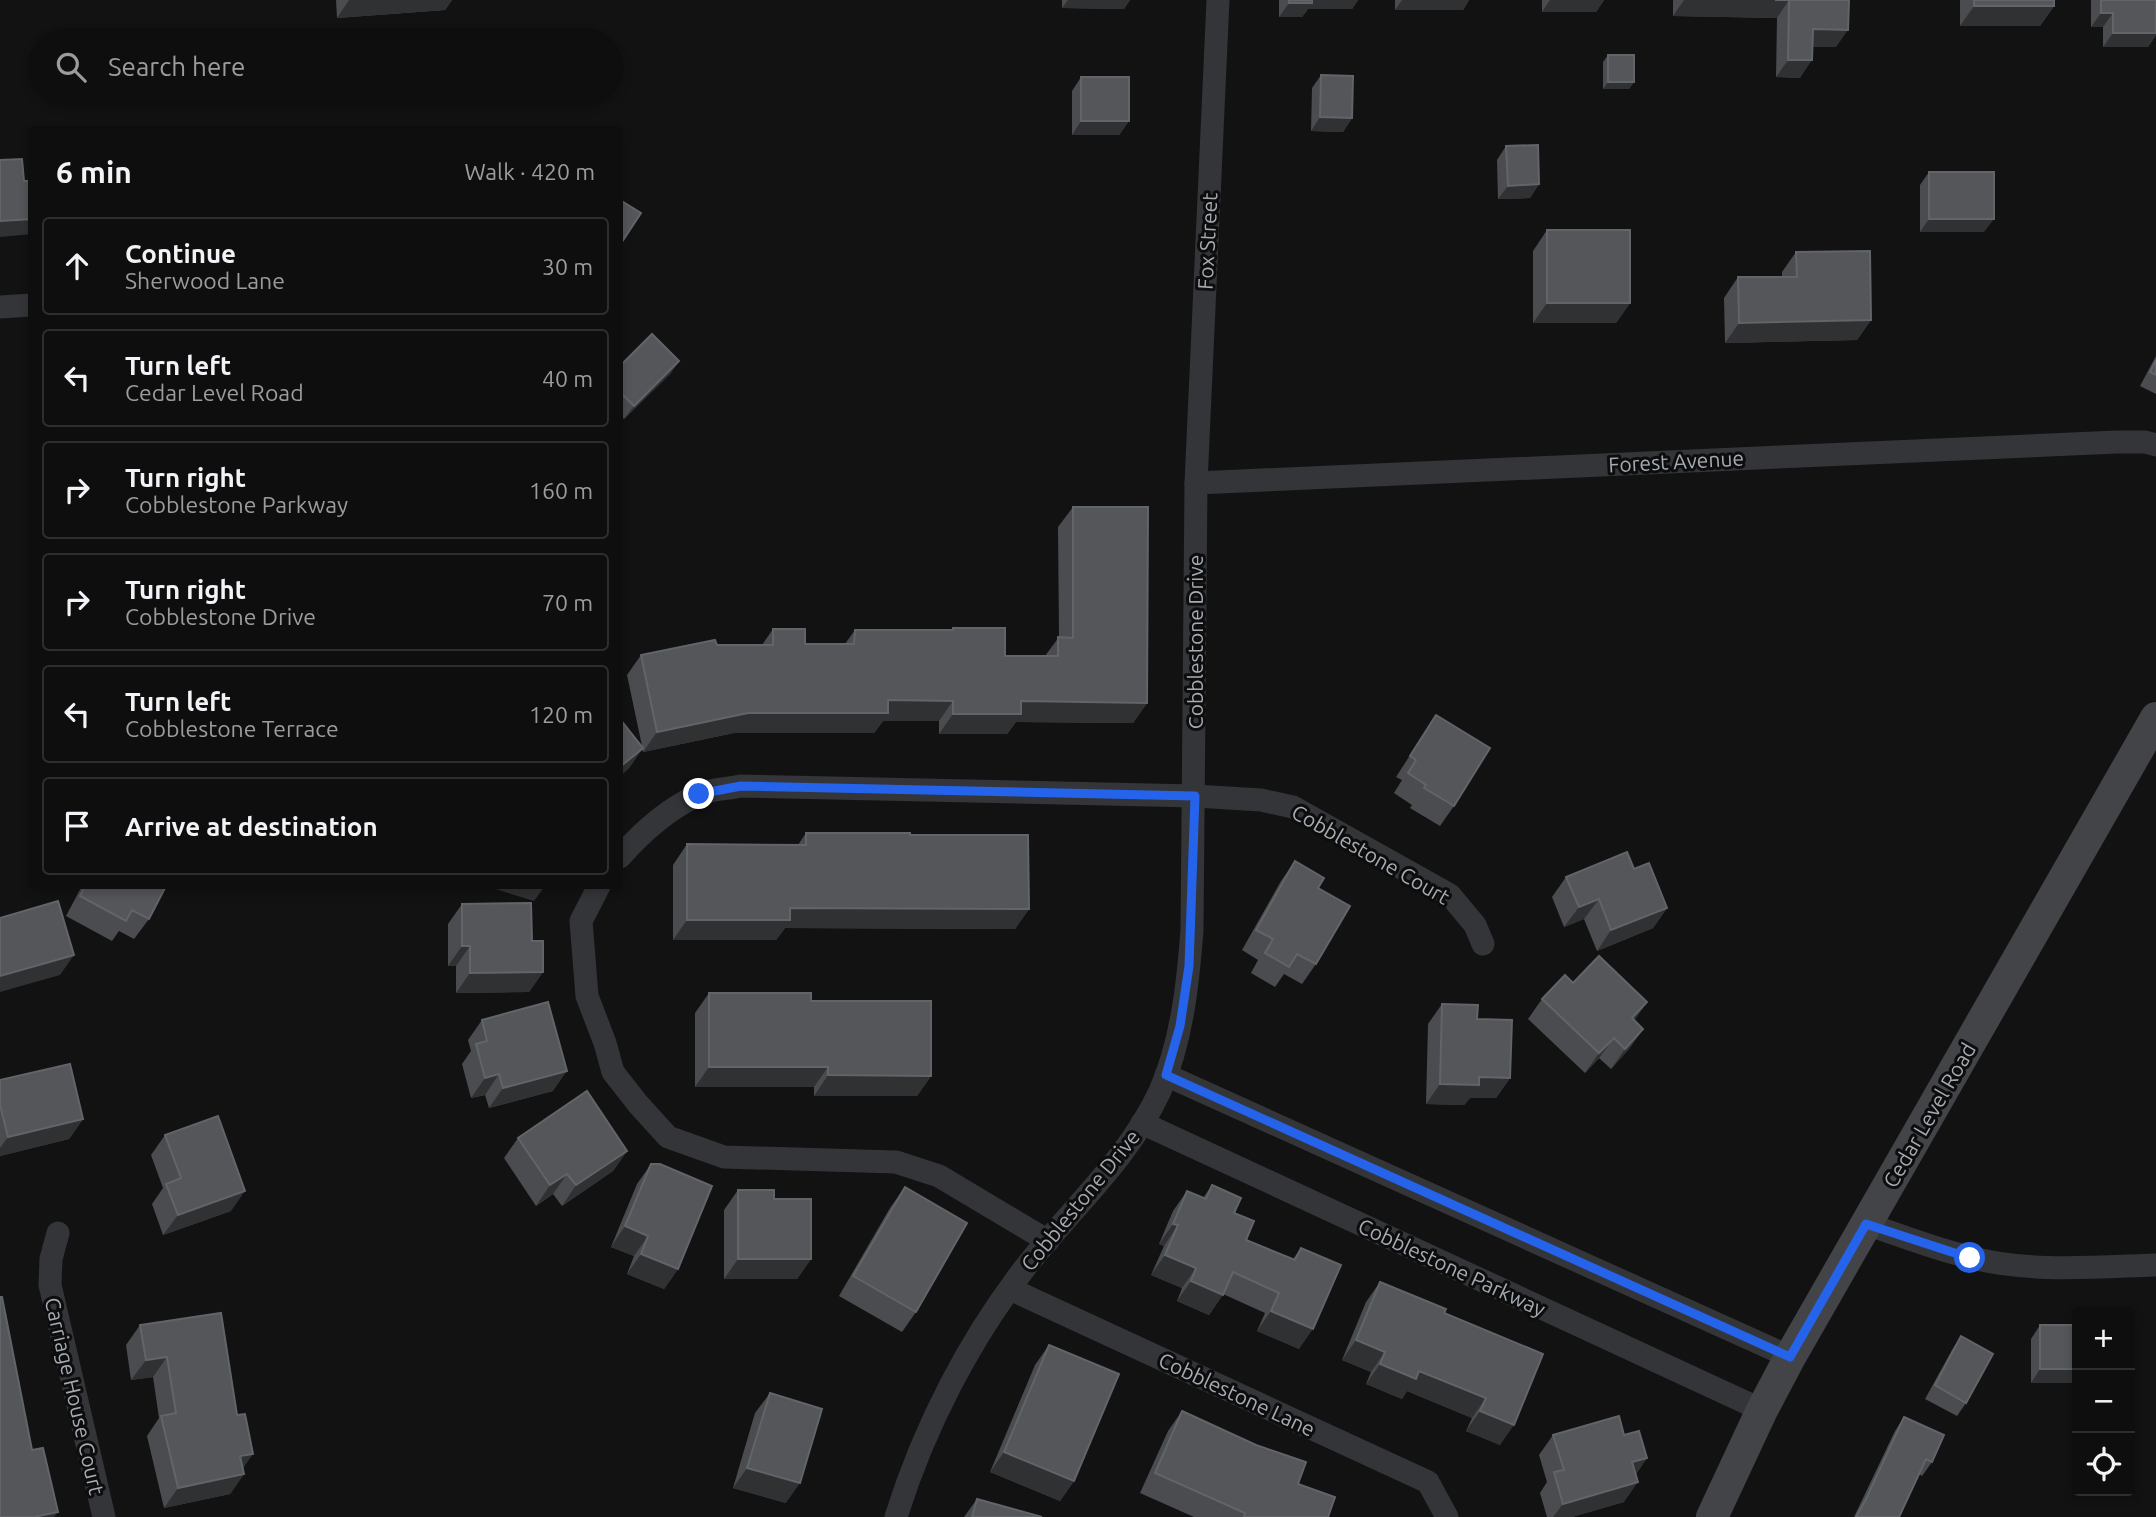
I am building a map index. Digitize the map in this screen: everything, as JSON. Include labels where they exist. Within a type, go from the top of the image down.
[{"type":"main road","name":"Cedar Level Road","points":[[1712,1517],[1790,1357],[2156,718]]},
{"type":"street","name":"Fox Street","points":[[1196,483],[1218,0]]},
{"type":"street","points":[[0,307],[28,305]]},
{"type":"street","name":"Forest Avenue","points":[[1196,483],[2117,442],[2145,442],[2156,445]]},
{"type":"street","name":"Cobblestone Drive","points":[[896,1517],[920,1451],[951,1384],[991,1315],[1048,1241],[1099,1184],[1142,1123],[1166,1075],[1180,1026],[1189,966],[1195,796],[1196,483]]},
{"type":"street","name":"Cobblestone Court","points":[[623,854],[662,818],[699,794],[741,786],[1195,796],[1261,800],[1293,807],[1450,895],[1475,925],[1483,944]]},
{"type":"street","points":[[597,889],[581,921],[587,996],[613,1072],[668,1137],[724,1157],[896,1162],[939,1177],[1048,1241]]},
{"type":"street","points":[[1166,1075],[1790,1357]]},
{"type":"street","name":"Cobblestone Parkway","points":[[1142,1123],[1762,1410]]},
{"type":"street","points":[[1866,1224],[1970,1258],[2020,1266],[2053,1268],[2156,1265]]},
{"type":"street","name":"Carriage House Court","points":[[58,1233],[51,1259],[50,1285],[104,1517]]},
{"type":"street","name":"Cobblestone Lane","points":[[1010,1289],[1428,1482],[1447,1517]]},
{"type":"building","points":[[1289,0],[1312,0],[1312,3],[1289,3]]},
{"type":"building","points":[[1789,0],[1849,0],[1848,30],[1813,29],[1812,60],[1788,60]]},
{"type":"building","points":[[1974,0],[2054,0],[2054,6],[1974,6]]},
{"type":"building","points":[[2101,0],[2156,0],[2156,33],[2113,33],[2113,13],[2101,13]]},
{"type":"building","points":[[1608,55],[1634,55],[1634,82],[1608,82]]},
{"type":"building","points":[[1321,75],[1353,76],[1352,118],[1320,117]]},
{"type":"building","points":[[1081,77],[1129,77],[1129,121],[1081,121]]},
{"type":"building","points":[[1538,145],[1539,184],[1508,186],[1506,146]]},
{"type":"building","points":[[22,159],[24,181],[28,181],[28,219],[0,221],[0,160]]},
{"type":"building","points":[[1929,172],[1994,172],[1994,219],[1929,219]]},
{"type":"building","points":[[623,202],[641,213],[623,240]]},
{"type":"building","points":[[1547,230],[1630,230],[1630,303],[1547,303]]},
{"type":"building","points":[[1870,251],[1871,320],[1739,323],[1738,277],[1797,277],[1796,252]]},
{"type":"building","points":[[652,334],[679,361],[634,406],[623,395],[623,363]]},
{"type":"building","points":[[2156,360],[2156,375],[2150,372]]},
{"type":"building","points":[[1073,507],[1148,507],[1147,703],[1021,701],[1021,714],[953,714],[953,701],[888,700],[888,713],[748,713],[657,732],[641,655],[715,640],[717,645],[773,645],[773,629],[805,629],[805,644],[854,644],[855,630],[1005,628],[1005,656],[1058,656],[1058,637],[1073,638]]},
{"type":"building","points":[[1436,715],[1490,748],[1454,806],[1424,788],[1426,785],[1408,773],[1416,760],[1410,756]]},
{"type":"building","points":[[623,723],[643,748],[623,765]]},
{"type":"building","points":[[806,833],[1028,835],[1029,909],[790,908],[790,920],[687,920],[687,844],[806,845]]},
{"type":"building","points":[[1627,852],[1634,869],[1649,863],[1667,908],[1611,930],[1599,899],[1579,907],[1566,877]]},
{"type":"building","points":[[1295,861],[1324,878],[1318,888],[1350,906],[1316,964],[1297,954],[1289,967],[1265,953],[1273,939],[1256,930]]},
{"type":"building","points":[[84,889],[164,889],[149,919],[132,910],[126,921],[80,896]]},
{"type":"building","points":[[58,901],[74,955],[0,976],[0,918]]},
{"type":"building","points":[[531,903],[532,941],[543,941],[543,972],[470,973],[470,946],[462,946],[462,904]]},
{"type":"building","points":[[1599,956],[1647,1002],[1632,1018],[1643,1029],[1625,1049],[1614,1038],[1599,1053],[1542,999],[1565,975],[1573,983]]},
{"type":"building","points":[[709,993],[811,993],[811,1001],[931,1001],[931,1076],[828,1075],[828,1067],[709,1067]]},
{"type":"building","points":[[548,1002],[567,1071],[503,1088],[499,1074],[485,1078],[476,1044],[487,1041],[482,1020]]},
{"type":"building","points":[[1442,1004],[1478,1005],[1477,1019],[1512,1020],[1510,1078],[1479,1077],[1479,1085],[1440,1084]]},
{"type":"building","points":[[70,1064],[83,1119],[8,1137],[0,1105],[0,1080]]},
{"type":"building","points":[[587,1091],[627,1151],[576,1185],[567,1174],[550,1185],[518,1138]]},
{"type":"building","points":[[218,1116],[245,1191],[178,1215],[166,1184],[181,1178],[165,1135]]},
{"type":"building","points":[[651,1164],[660,1164],[712,1186],[678,1269],[641,1254],[648,1236],[625,1226]]},
{"type":"building","points":[[1212,1185],[1241,1198],[1234,1213],[1254,1221],[1246,1240],[1295,1260],[1301,1248],[1341,1265],[1313,1329],[1271,1311],[1279,1293],[1233,1272],[1223,1295],[1191,1281],[1196,1268],[1165,1255],[1178,1225],[1173,1224],[1187,1191],[1206,1199]]},
{"type":"building","points":[[905,1187],[967,1223],[916,1312],[853,1276]]},
{"type":"building","points":[[738,1190],[774,1190],[774,1199],[811,1199],[811,1259],[738,1259]]},
{"type":"building","points":[[1380,1282],[1446,1309],[1444,1313],[1543,1354],[1514,1425],[1480,1411],[1486,1398],[1419,1371],[1416,1379],[1380,1364],[1385,1352],[1356,1340]]},
{"type":"building","points":[[0,1297],[32,1450],[43,1448],[58,1512],[34,1517],[0,1517]]},
{"type":"building","points":[[221,1313],[237,1415],[245,1414],[253,1454],[240,1456],[244,1474],[178,1488],[161,1416],[176,1413],[167,1357],[146,1360],[140,1325]]},
{"type":"building","points":[[2040,1325],[2072,1325],[2072,1369],[2040,1369]]},
{"type":"building","points":[[1961,1336],[1993,1354],[1966,1403],[1935,1385]]},
{"type":"building","points":[[1049,1345],[1119,1374],[1074,1481],[1004,1452]]},
{"type":"building","points":[[770,1393],[822,1409],[800,1483],[747,1468]]},
{"type":"building","points":[[1182,1411],[1256,1445],[1306,1462],[1298,1484],[1335,1497],[1328,1517],[1244,1517],[1245,1513],[1155,1473]]},
{"type":"building","points":[[1619,1416],[1624,1435],[1639,1431],[1647,1458],[1632,1462],[1638,1482],[1563,1504],[1554,1472],[1564,1470],[1553,1435]]},
{"type":"building","points":[[1904,1417],[1944,1435],[1932,1462],[1926,1459],[1899,1517],[1856,1517],[1866,1499]]},
{"type":"building","points":[[977,1499],[1042,1517],[972,1517]]},
{"type":"route","points":[[699,794],[741,786],[1195,796],[1189,966],[1180,1026],[1166,1075],[1790,1357],[1866,1224],[1970,1258]]}]
